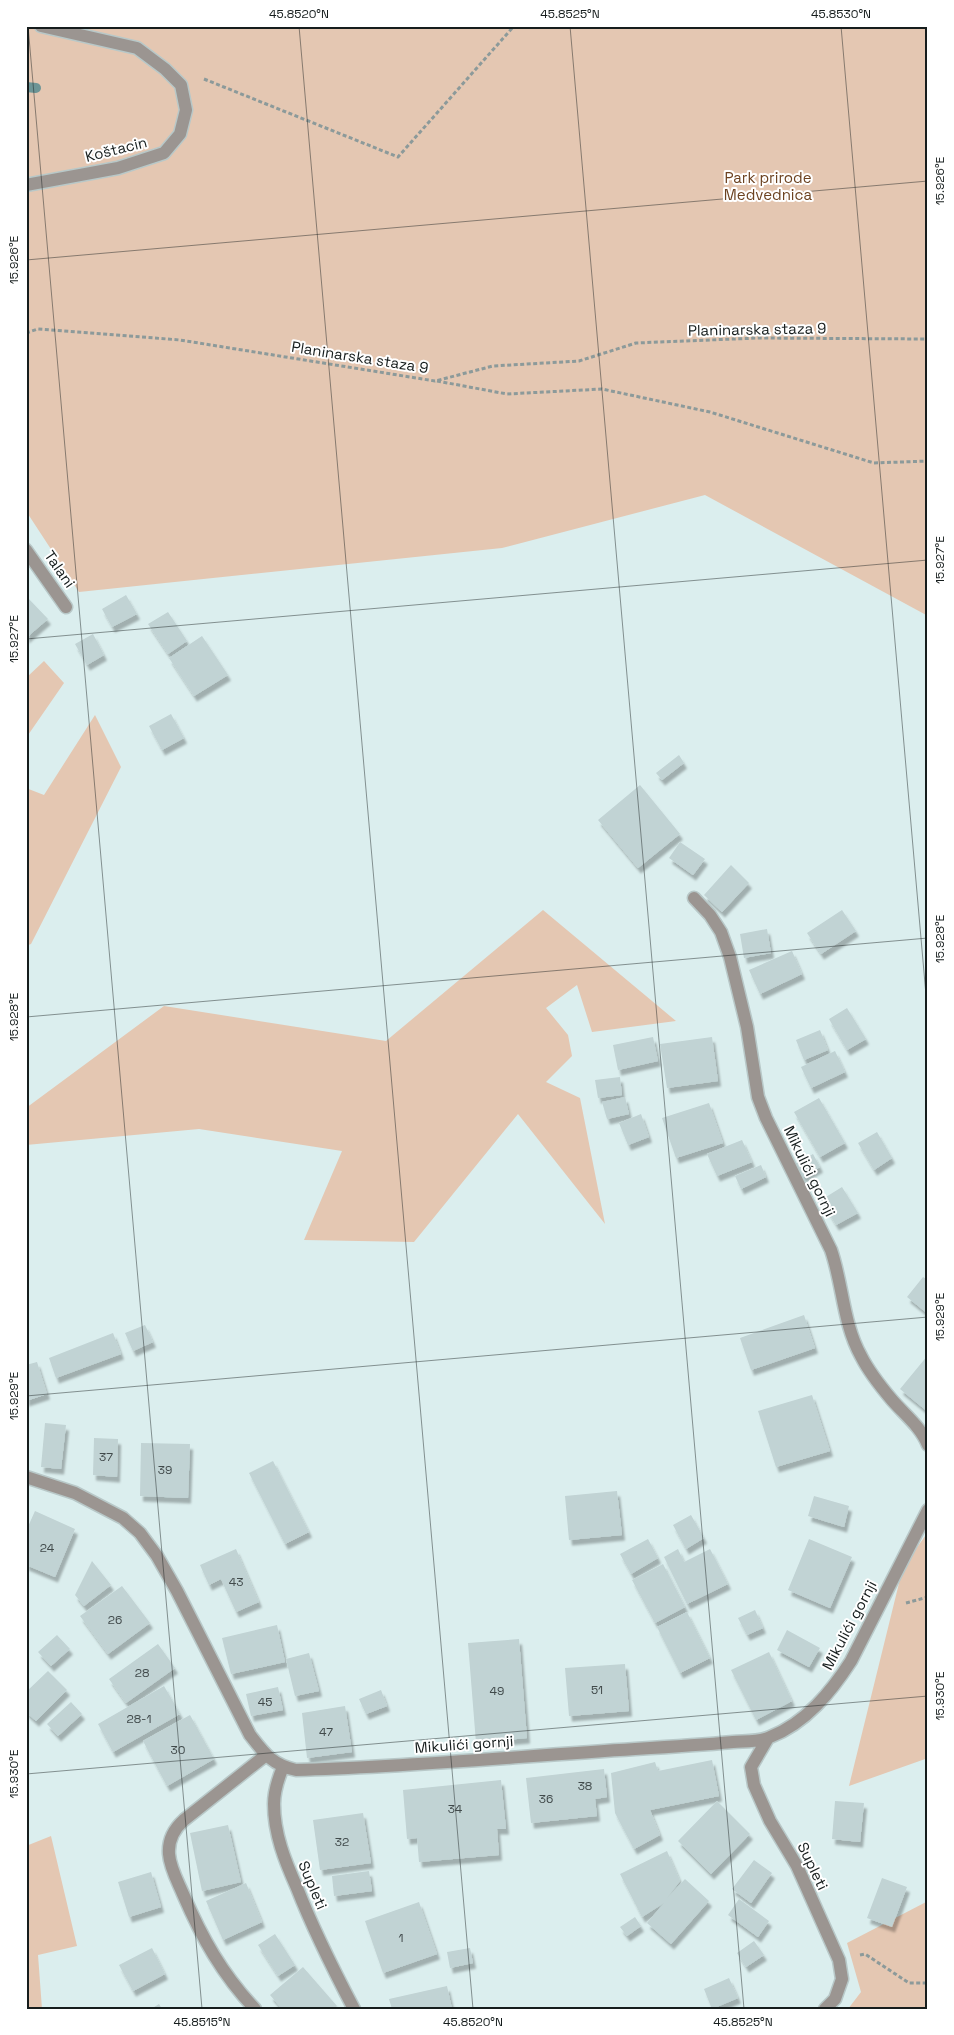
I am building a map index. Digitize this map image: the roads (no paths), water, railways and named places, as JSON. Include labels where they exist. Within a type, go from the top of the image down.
[{"type":"street","name":"Koštacin","points":[[26,186],[118,168],[164,154],[180,134],[186,110],[181,85],[165,69],[137,48],[41,26]]},
{"type":"street","name":"Talani","points":[[26,550],[66,607]]},
{"type":"street","name":"Mikulići gornji","points":[[694,898],[710,915],[721,932],[730,957],[747,1027],[758,1097],[766,1118],[831,1250],[838,1271],[852,1337],[861,1356],[876,1379],[916,1426],[928,1445]]},
{"type":"street","name":"Mikulići gornji","points":[[26,1477],[75,1493],[122,1518],[140,1533],[157,1556],[177,1591],[250,1735],[266,1755],[283,1767],[296,1770],[706,1744],[768,1738],[787,1730],[828,1695],[841,1677],[928,1510]]},
{"type":"street","name":"Supleti","points":[[768,1738],[751,1768],[754,1785],[770,1821],[797,1866],[839,1960],[842,1980],[835,1999],[825,2009]]},
{"type":"street","points":[[255,2009],[226,1974],[208,1947],[180,1887],[169,1854],[174,1830],[266,1755]]},
{"type":"street","name":"Supleti","points":[[283,1767],[276,1784],[274,1802],[280,1848],[307,1913],[354,2009]]},
{"type":"waterway","points":[[26,87],[36,88]]},
{"type":"park label","name":"Park prirode Medvednica","points":[[768,186]]}]
